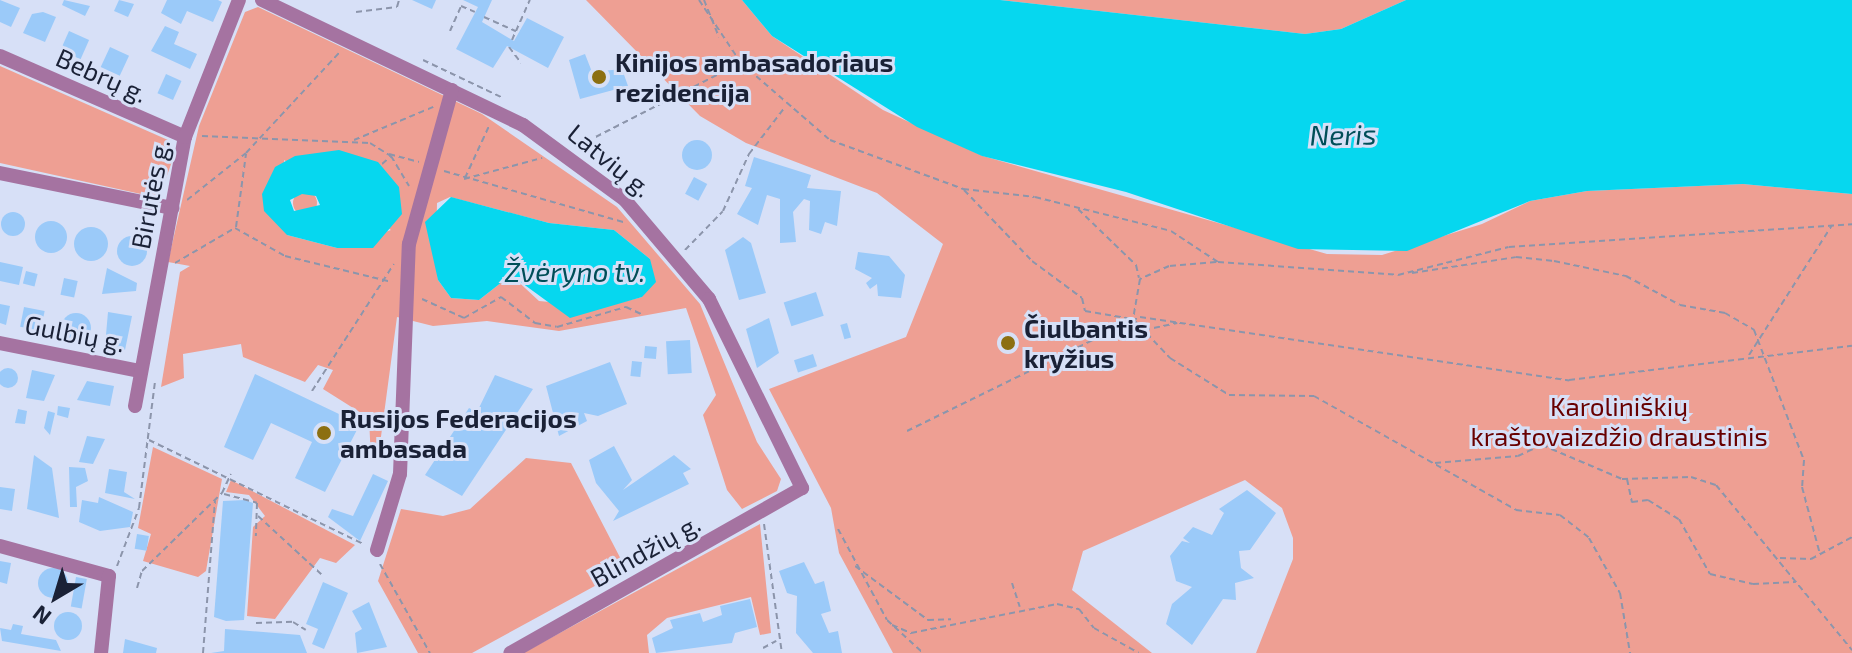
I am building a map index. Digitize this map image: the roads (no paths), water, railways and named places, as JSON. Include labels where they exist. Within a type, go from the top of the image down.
[{"type":"street","name":"Birutės g.","points":[[135,406],[185,137],[239,0]]},
{"type":"street","name":"Latvių g.","points":[[262,0],[449,96],[496,111],[566,152],[654,229],[679,257],[722,321],[762,418],[802,488]]},
{"type":"street","name":"Bebrų g.","points":[[0,56],[185,137]]},
{"type":"street","points":[[370,547],[400,474],[409,244],[427,164],[449,96]]},
{"type":"street","points":[[0,173],[172,208]]},
{"type":"street","name":"Gulbių g.","points":[[0,343],[140,371]]},
{"type":"street","name":"Blindžių g.","points":[[510,653],[802,488]]},
{"type":"street","points":[[0,546],[109,576],[101,653]]},
{"type":"water","name":"Neris","points":[[742,0],[1000,0],[1305,34],[1341,29],[1406,0],[1852,0],[1852,194],[1743,184],[1587,191],[1530,201],[1407,251],[1298,249],[1126,192],[982,156],[917,127],[772,36]]},
{"type":"water","points":[[339,150],[378,162],[399,187],[402,214],[373,248],[337,248],[287,235],[264,211],[262,194],[275,167],[295,156]],"holes":[[[302,194],[316,196],[320,205],[294,211],[290,200]]]},
{"type":"water","name":"Žvėryno tv.","points":[[451,197],[549,223],[614,230],[650,259],[656,282],[642,297],[570,318],[511,275],[479,300],[451,298],[438,280],[425,222]]},
{"type":"place","name":"Kinijos ambasadoriaus rezidencija","points":[[599,77]]},
{"type":"place","name":"Čiulbantis kryžius","points":[[1008,343]]},
{"type":"place","name":"Rusijos Federacijos ambasada","points":[[324,433]]},
{"type":"park label","name":"Karoliniškių kraštovaizdžio draustinis","points":[[1619,421]]}]
